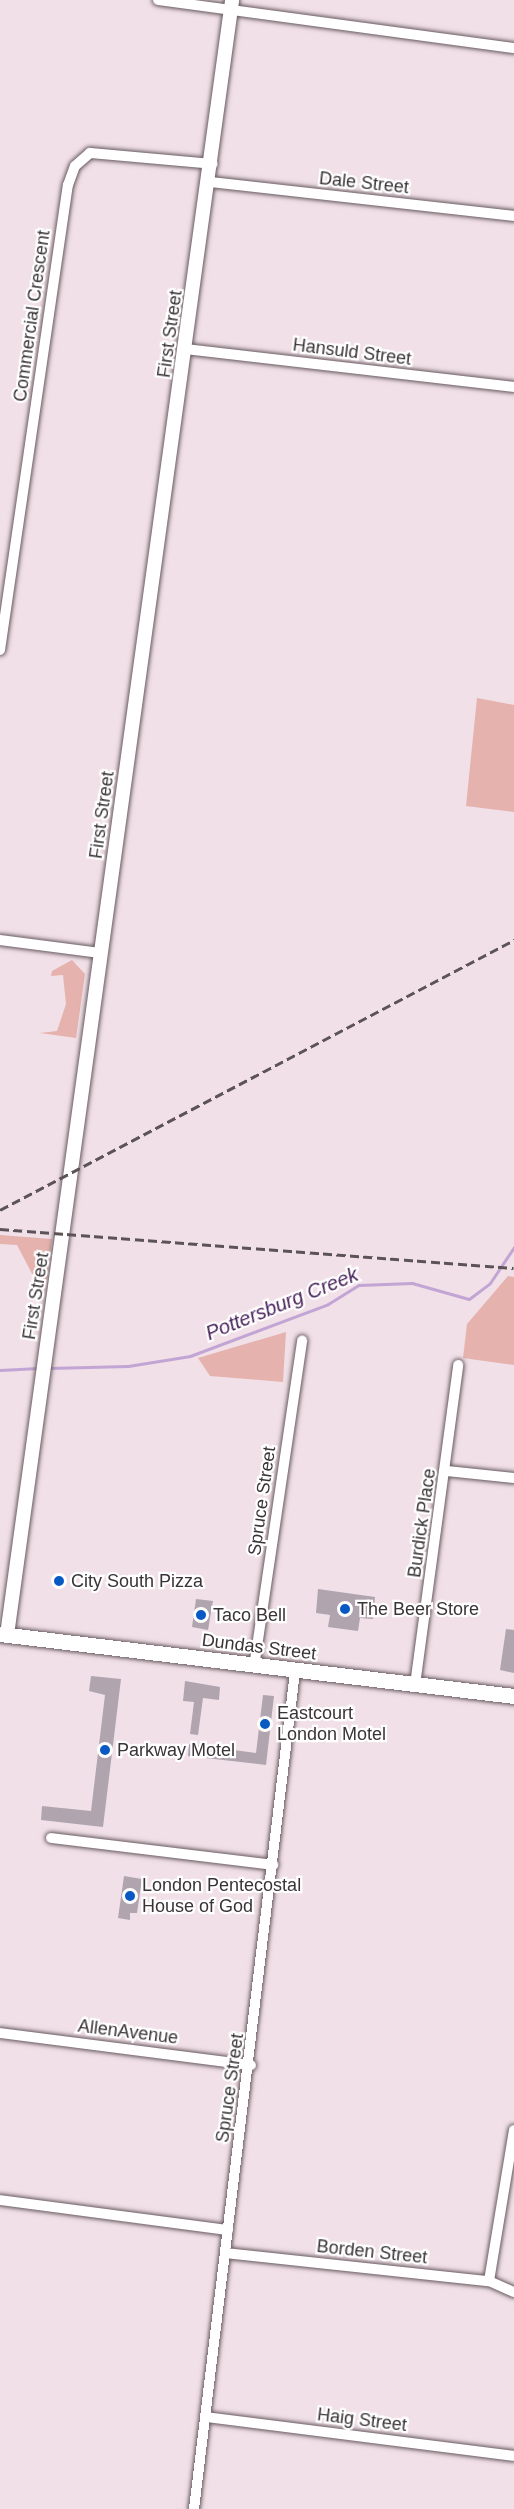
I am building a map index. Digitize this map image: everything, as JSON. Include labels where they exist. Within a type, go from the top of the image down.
[{"type":"main road","name":"Dundas Street","points":[[4,1634],[295,1672],[514,1696]]},
{"type":"street","points":[[158,0],[231,5],[514,48]]},
{"type":"street","name":"First Street","points":[[4,1634],[211,182],[231,5]]},
{"type":"street","name":"Commercial Crescent","points":[[0,650],[68,185],[75,165],[90,153],[213,164]]},
{"type":"street","name":"Dale Street","points":[[211,182],[514,216]]},
{"type":"street","name":"Hansuld Street","points":[[186,349],[514,387]]},
{"type":"street","points":[[0,940],[100,953]]},
{"type":"street","name":"Spruce Street","points":[[254,1667],[302,1341]]},
{"type":"street","name":"Burdick Place","points":[[415,1685],[447,1471],[459,1365]]},
{"type":"street","points":[[447,1471],[514,1478]]},
{"type":"street","name":"Spruce Street","points":[[194,2509],[225,2253],[251,2065],[295,1672]]},
{"type":"street","points":[[51,1838],[273,1865]]},
{"type":"street","name":"AllenAvenue","points":[[0,2033],[251,2065]]},
{"type":"street","points":[[489,2281],[514,2130]]},
{"type":"street","points":[[0,2200],[228,2230]]},
{"type":"street","name":"Borden Street","points":[[225,2253],[489,2281],[514,2292]]},
{"type":"street","name":"Haig Street","points":[[206,2417],[514,2456]]},
{"type":"shaded area","points":[[477,698],[514,705],[514,812],[466,806]]},
{"type":"shaded area","points":[[72,960],[85,974],[76,1038],[40,1033],[57,1031],[66,1004],[63,975],[51,976],[52,971]]},
{"type":"shaded area","points":[[0,1235],[52,1239],[46,1287],[39,1287],[17,1245],[0,1244]]},
{"type":"shaded area","points":[[508,1276],[514,1277],[514,1365],[463,1358],[467,1324]]},
{"type":"shaded area","points":[[286,1332],[283,1382],[210,1376],[198,1358]]},
{"type":"building","name":"The Beer Store","points":[[318,1589],[375,1597],[373,1619],[360,1618],[358,1631],[328,1627],[330,1615],[316,1613]]},
{"type":"building","name":"Taco Bell","points":[[196,1599],[213,1601],[208,1630],[192,1627]]},
{"type":"building","points":[[506,1629],[514,1630],[514,1673],[500,1670]]},
{"type":"building","name":"Parkway Motel","points":[[91,1676],[121,1679],[103,1827],[41,1820],[42,1806],[91,1811],[105,1695],[89,1691]]},
{"type":"building","points":[[185,1681],[220,1687],[219,1700],[203,1698],[198,1735],[190,1734],[194,1702],[183,1701]]},
{"type":"building","name":"Eastcourt London Motel","points":[[263,1695],[274,1696],[266,1765],[188,1756],[189,1744],[256,1753]]},
{"type":"building","name":"London Pentecostal House of God","points":[[124,1876],[142,1879],[137,1913],[130,1913],[130,1920],[118,1918]]},
{"type":"waterway","name":"Pottersburg Creek","points":[[49,1368],[128,1366],[190,1356],[328,1304],[359,1285],[412,1283],[469,1299],[490,1283],[514,1247]]},
{"type":"waterway","name":"Pottersburg Creek","points":[[0,1370],[39,1368]]},
{"type":"railway","points":[[0,1210],[514,940]]},
{"type":"railway","points":[[0,1229],[514,1268]]},
{"type":"place","name":"City South Pizza","points":[[59,1581]]},
{"type":"place","name":"The Beer Store","points":[[345,1609]]},
{"type":"place","name":"Taco Bell","points":[[201,1615]]},
{"type":"place","name":"Eastcourt London Motel","points":[[265,1724]]},
{"type":"place","name":"Parkway Motel","points":[[105,1750]]},
{"type":"place","name":"London Pentecostal House of God","points":[[130,1896]]}]
